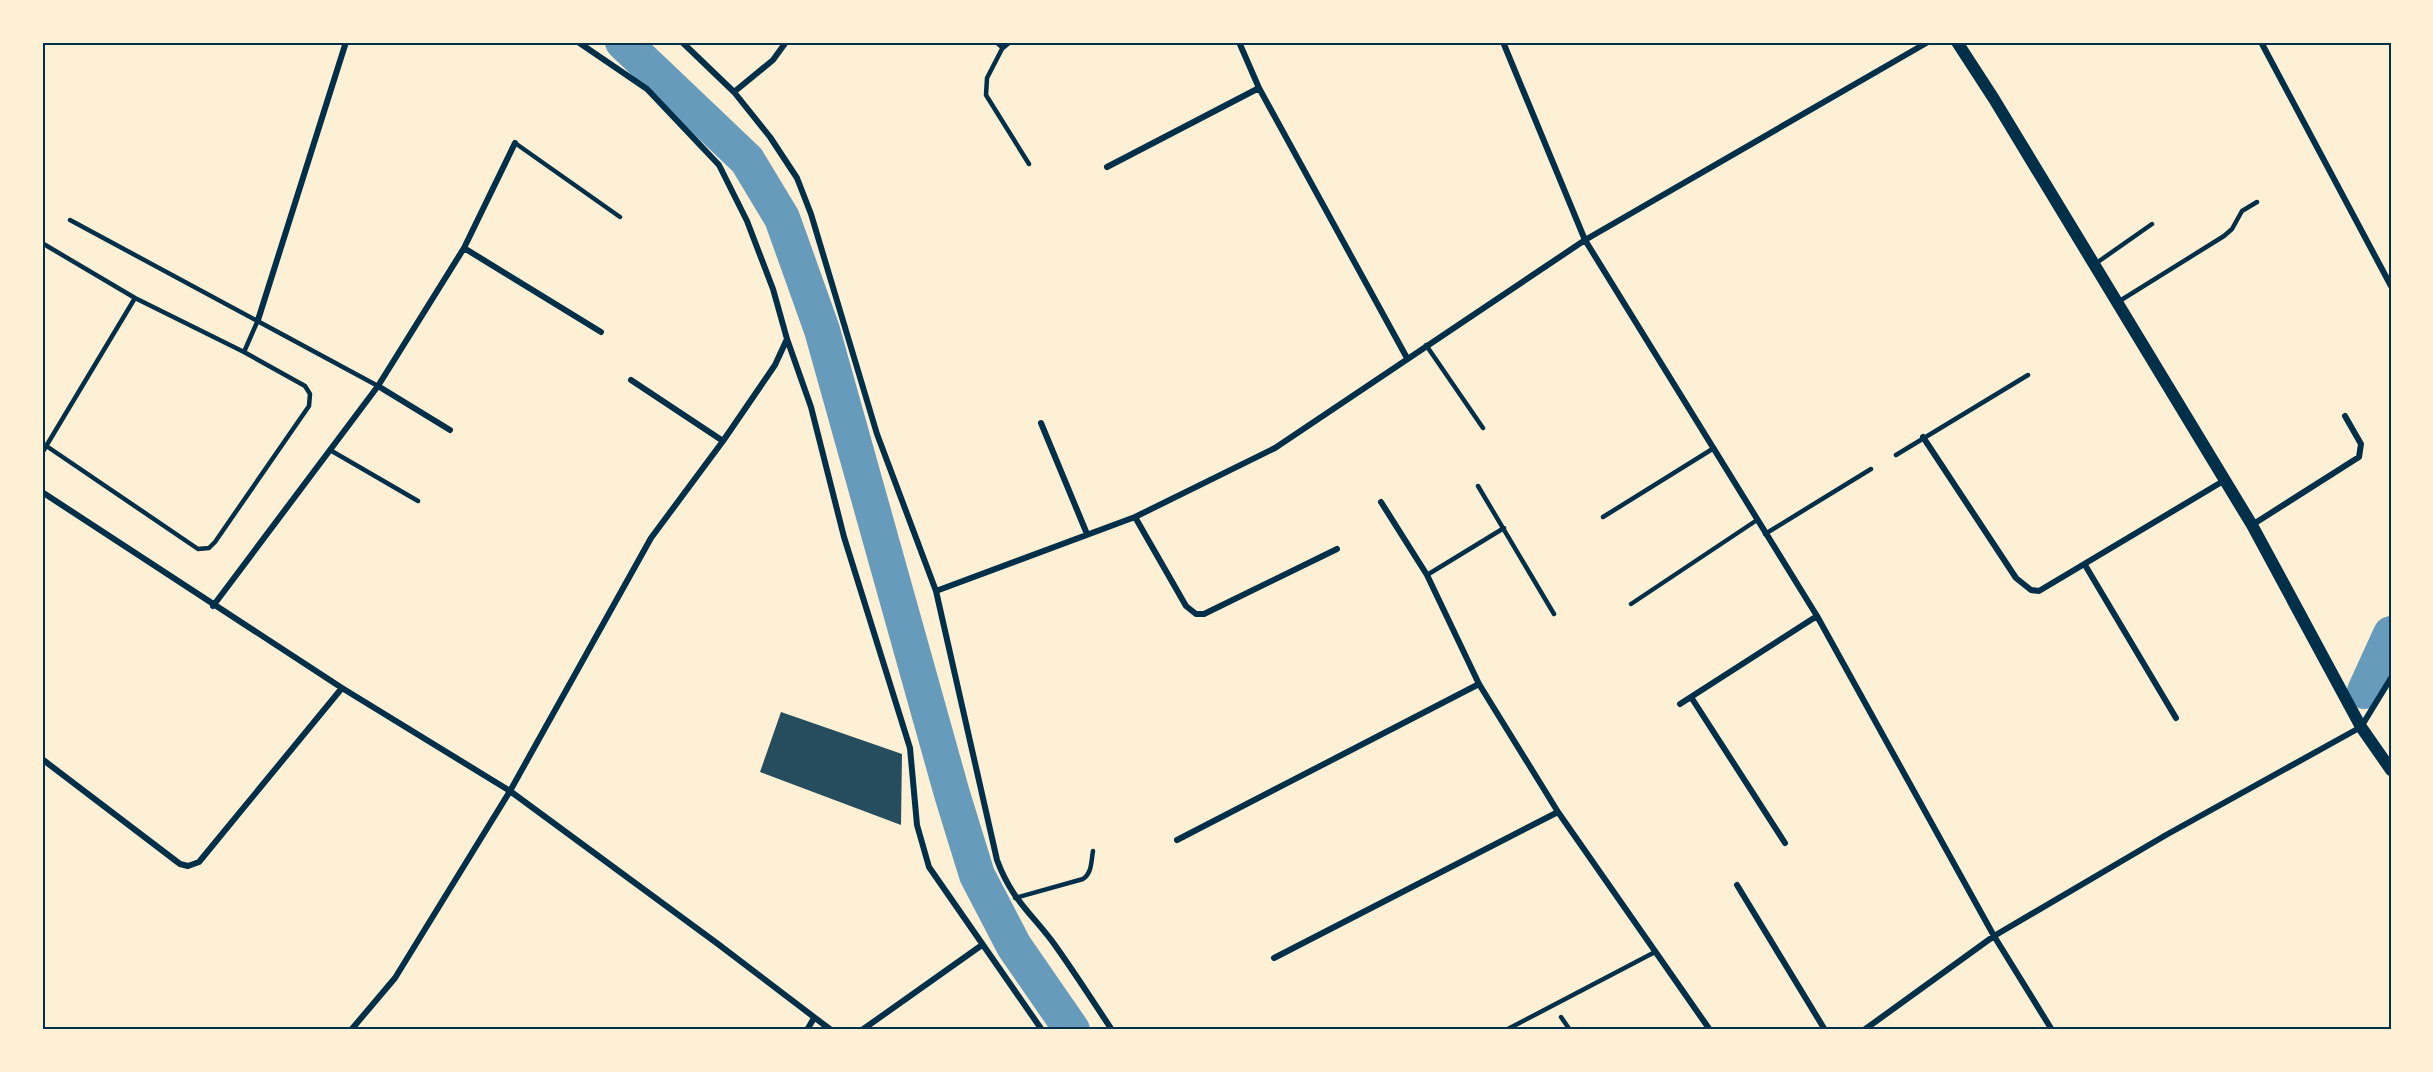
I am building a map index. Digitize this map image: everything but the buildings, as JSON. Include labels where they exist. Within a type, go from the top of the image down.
[{"type":"main road","points":[[1957,42],[2118,302],[2252,525],[2361,727],[2391,770]]},
{"type":"street","points":[[258,320],[346,42]]},
{"type":"street","points":[[578,42],[647,89],[719,165],[747,221],[773,290],[787,339],[811,407],[844,537],[910,748],[917,825],[929,867],[1042,1030]]},
{"type":"street","points":[[682,42],[734,92],[770,137],[796,178],[808,205],[877,434],[936,591],[989,835],[1003,876],[1016,898],[1051,940],[1112,1030]]},
{"type":"street","points":[[734,92],[773,60],[786,42]]},
{"type":"street","points":[[997,42],[1006,45]]},
{"type":"street","points":[[1239,42],[1259,88],[1407,358]]},
{"type":"street","points":[[1503,42],[1586,240],[1817,616],[1994,936],[2052,1030]]},
{"type":"street","points":[[936,591],[1134,517],[1275,448],[1586,240],[1928,42]]},
{"type":"street","points":[[2260,42],[2391,286]]},
{"type":"street","points":[[1107,167],[1259,88]]},
{"type":"street","points":[[213,606],[378,386],[464,248],[514,143]]},
{"type":"street","points":[[464,248],[601,332]]},
{"type":"street","points":[[351,1030],[395,978],[510,791],[651,538],[723,441],[775,365],[787,339]]},
{"type":"street","points":[[631,380],[723,441]]},
{"type":"street","points":[[378,386],[450,430]]},
{"type":"street","points":[[2252,525],[2358,457],[2361,444],[2345,416]]},
{"type":"street","points":[[1041,423],[1087,534]]},
{"type":"street","points":[[1923,437],[2010,568],[2024,587],[2031,591],[2039,591],[2085,565],[2225,480]]},
{"type":"street","points":[[42,492],[213,606],[510,791],[831,1030]]},
{"type":"street","points":[[1381,502],[1427,575],[1479,684],[1558,812],[1710,1030]]},
{"type":"street","points":[[1134,517],[1186,606],[1196,614],[1204,614],[1337,549]]},
{"type":"street","points":[[2085,565],[2176,718]]},
{"type":"street","points":[[1680,704],[1817,616]]},
{"type":"street","points":[[1864,1030],[1994,936],[2166,835],[2361,727],[2391,678]]},
{"type":"street","points":[[1177,840],[1479,684]]},
{"type":"street","points":[[42,759],[180,864],[194,865],[199,862],[342,688]]},
{"type":"street","points":[[1691,697],[1785,843]]},
{"type":"street","points":[[1274,958],[1558,812]]},
{"type":"street","points":[[1737,885],[1825,1030]]},
{"type":"street","points":[[862,1030],[982,945]]},
{"type":"street","points":[[807,1030],[814,1018]]},
{"type":"lane","points":[[1006,45],[987,78],[986,95],[1029,164]]},
{"type":"lane","points":[[514,143],[620,217]]},
{"type":"lane","points":[[2118,302],[2224,236],[2232,229],[2242,211],[2258,202]]},
{"type":"lane","points":[[70,220],[378,386]]},
{"type":"lane","points":[[2094,264],[2152,224]]},
{"type":"lane","points":[[42,243],[135,298],[244,352],[305,386],[309,394],[309,406],[209,548],[198,549],[44,444]]},
{"type":"lane","points":[[42,453],[44,444],[135,298]]},
{"type":"lane","points":[[244,352],[258,320]]},
{"type":"lane","points":[[1426,345],[1483,428]]},
{"type":"lane","points":[[1896,454],[2028,375]]},
{"type":"lane","points":[[1603,517],[1714,448]]},
{"type":"lane","points":[[330,450],[418,501]]},
{"type":"lane","points":[[1765,534],[1871,469]]},
{"type":"lane","points":[[1478,486],[1554,614]]},
{"type":"lane","points":[[1631,604],[1757,520]]},
{"type":"lane","points":[[1427,575],[1504,528]]},
{"type":"lane","points":[[1016,898],[1083,879],[1090,870],[1093,851]]},
{"type":"lane","points":[[1506,1030],[1655,952]]},
{"type":"lane","points":[[1561,1017],[1570,1030]]},
{"type":"waterway","points":[[623,42],[747,160],[782,218],[822,330],[952,794],[977,875],[1014,946],[1072,1030]]},
{"type":"waterway","points":[[2365,691],[2391,634]]}]
